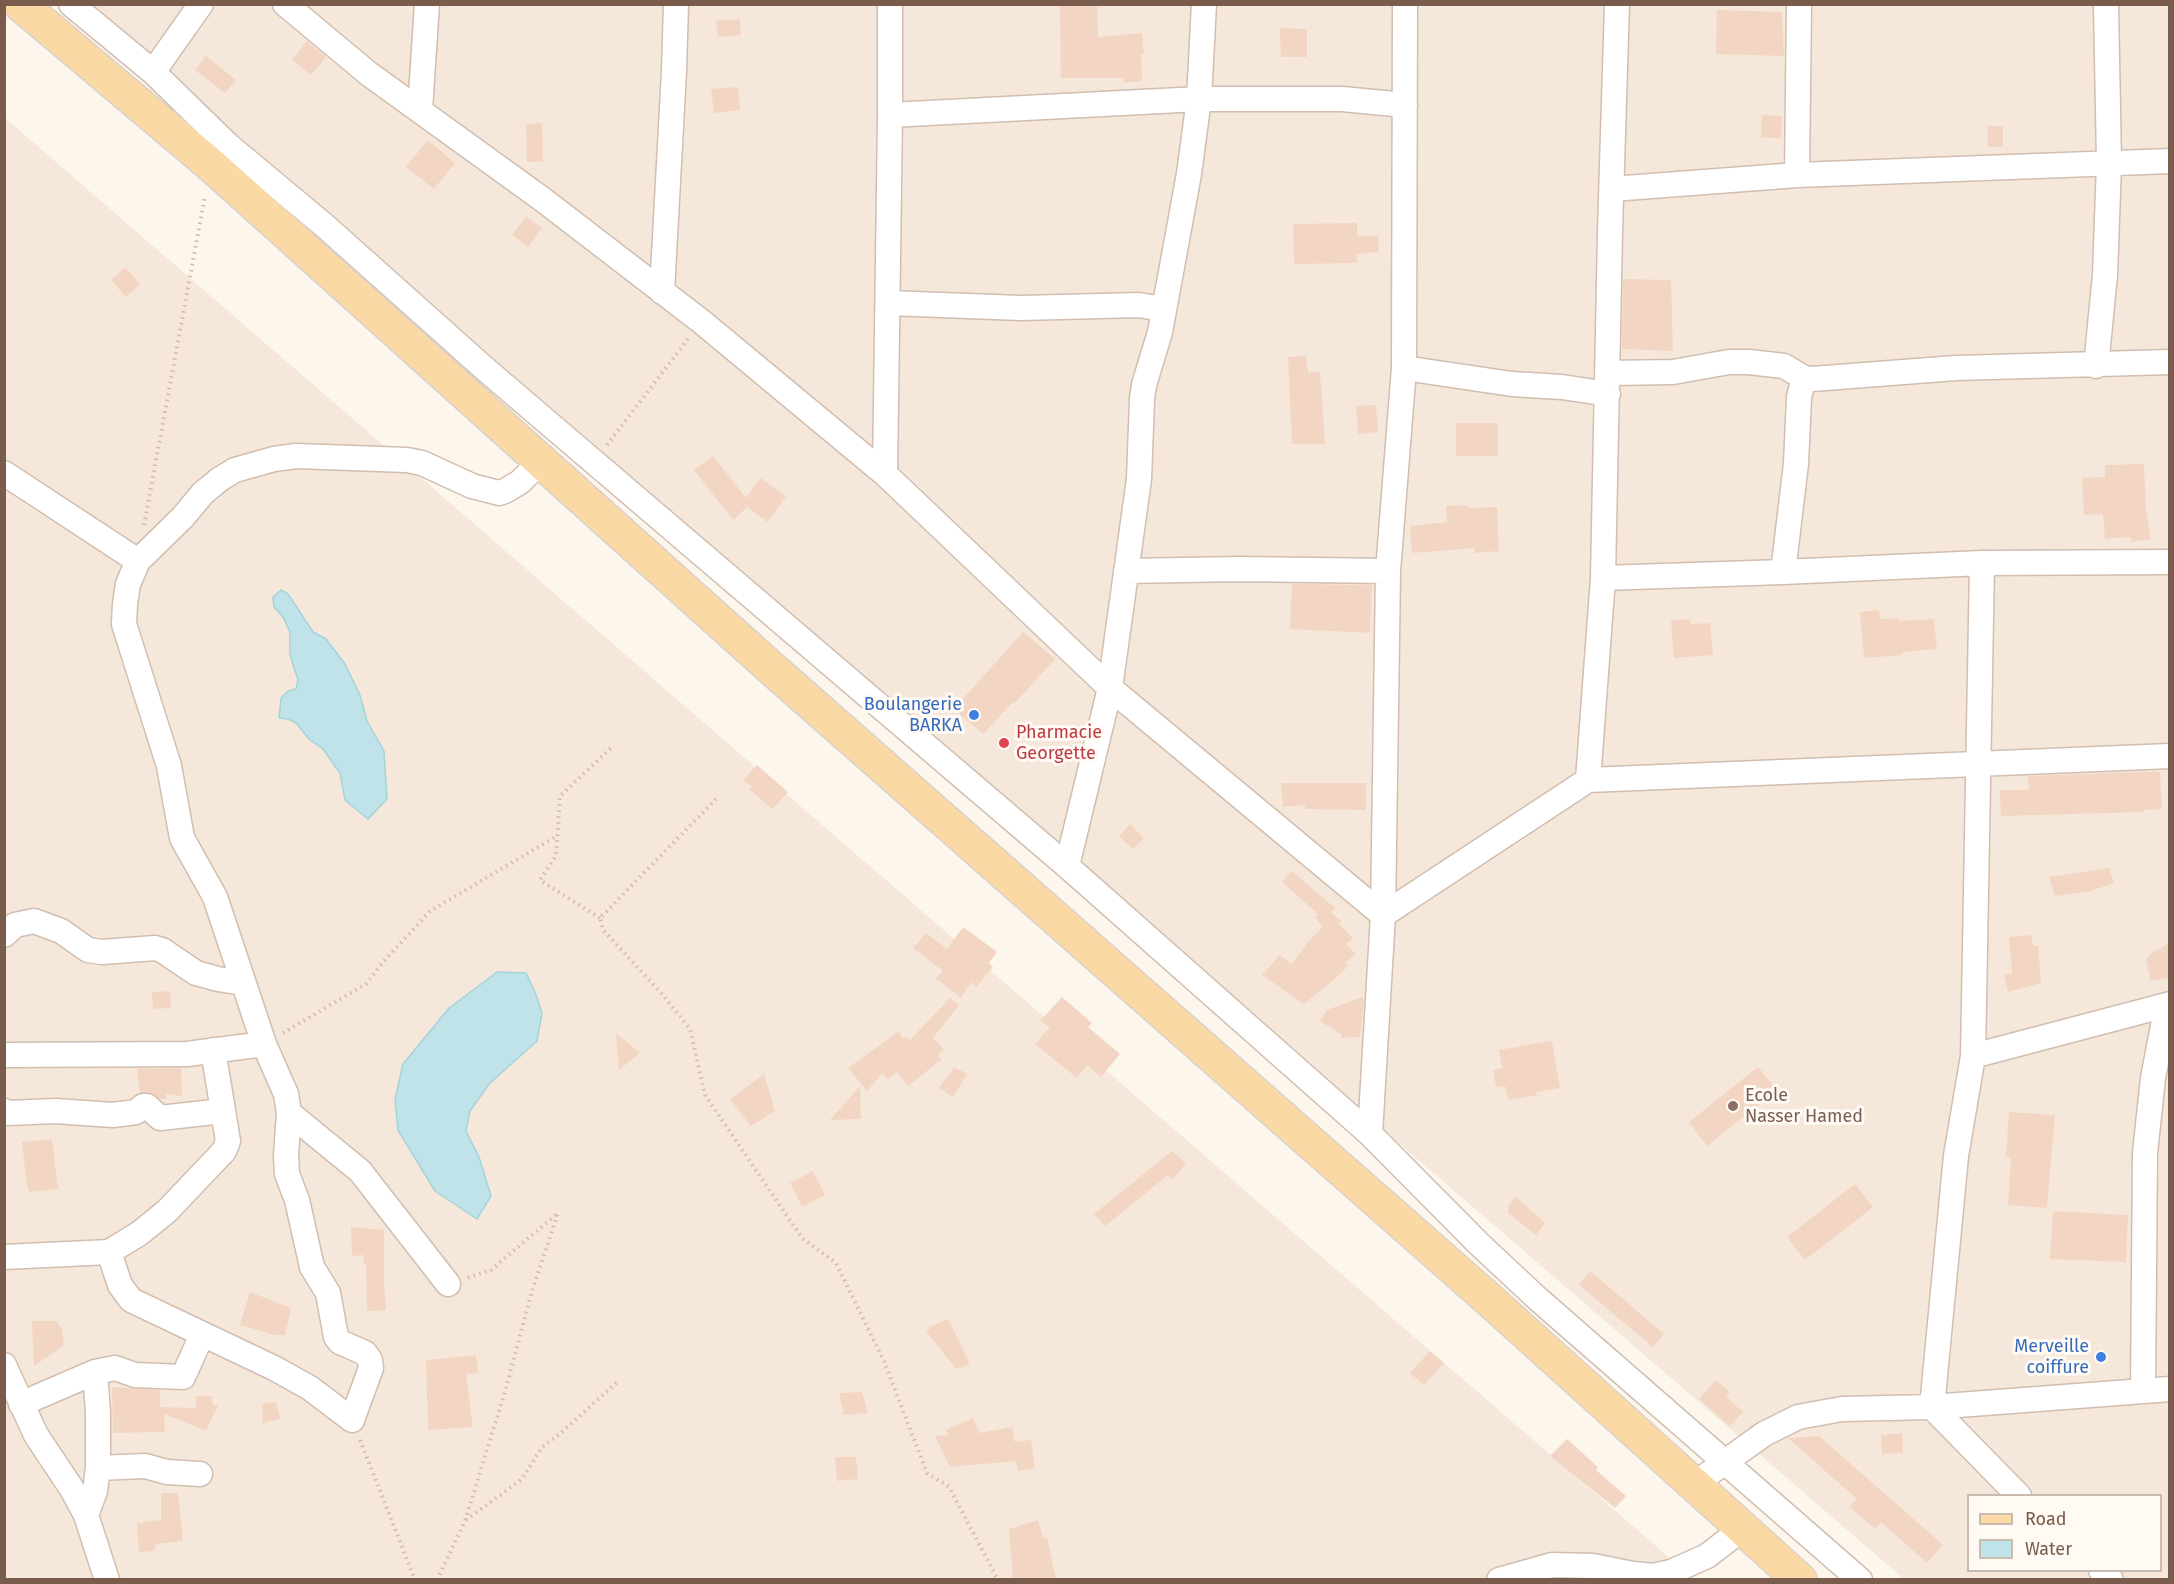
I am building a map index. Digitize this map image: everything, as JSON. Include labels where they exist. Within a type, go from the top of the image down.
[{"type":"main road","points":[[20,4],[211,165],[1018,886],[1485,1296],[1800,1580]]},
{"type":"street","points":[[71,4],[153,72],[228,145],[325,226],[483,368],[594,460],[1067,866],[1370,1134],[1479,1244],[1724,1463],[1860,1580]]},
{"type":"street","points":[[153,72],[201,4]]},
{"type":"street","points":[[285,4],[369,74],[542,200],[702,322],[885,474],[1110,688],[1383,915]]},
{"type":"street","points":[[420,110],[427,4]]},
{"type":"street","points":[[662,292],[676,4]]},
{"type":"street","points":[[885,474],[890,4]]},
{"type":"street","points":[[1067,866],[1110,688],[1139,479],[1142,399],[1160,332],[1189,174],[1199,99],[1204,4]]},
{"type":"street","points":[[1370,1134],[1383,915],[1388,571],[1404,368],[1405,4]]},
{"type":"street","points":[[1588,780],[1603,578],[1617,4]]},
{"type":"street","points":[[1797,175],[1799,4]]},
{"type":"street","points":[[2096,366],[2105,275],[2109,163],[2106,4]]},
{"type":"street","points":[[890,115],[1199,99],[1342,99],[1405,105]]},
{"type":"street","points":[[1612,189],[1797,175],[2169,161]]},
{"type":"street","points":[[888,303],[1021,308],[1139,305],[1163,309]]},
{"type":"street","points":[[1404,368],[1512,384],[1562,387],[1608,383],[1729,362],[1784,366],[1804,378],[1956,368],[2096,366],[2169,362]]},
{"type":"street","points":[[1783,572],[1795,475],[1799,397],[1804,378]]},
{"type":"street","points":[[109,1252],[120,1285],[131,1300],[274,1368],[310,1388],[352,1420],[371,1368],[370,1360],[365,1353],[340,1342],[336,1337],[328,1293],[312,1267],[297,1200],[287,1174],[289,1113],[286,1094],[264,1044],[215,897],[182,837],[169,766],[124,624],[128,584],[138,561],[183,518],[203,493],[220,479],[235,470],[274,459],[296,456],[407,460],[422,463],[472,486],[498,493],[520,482],[541,461]]},
{"type":"street","points":[[4,473],[138,561]]},
{"type":"street","points":[[1603,578],[1982,563],[2169,562]]},
{"type":"street","points":[[1982,563],[1973,1056],[1956,1156],[1932,1407],[2017,1494]]},
{"type":"street","points":[[1126,571],[1239,569],[1388,571]]},
{"type":"street","points":[[1383,915],[1588,780],[2169,756]]},
{"type":"street","points":[[4,934],[15,925],[34,921],[61,931],[88,950],[102,952],[154,948],[162,950],[196,973],[243,983]]},
{"type":"street","points":[[1973,1056],[2168,1005],[2153,1078],[2145,1153],[2143,1390]]},
{"type":"street","points":[[4,1055],[165,1055],[264,1044]]},
{"type":"street","points":[[4,1257],[109,1252],[140,1233],[167,1211],[224,1151],[228,1141],[213,1050]]},
{"type":"street","points":[[4,1111],[8,1113],[55,1112],[113,1115],[136,1112],[143,1106],[147,1106],[160,1118],[223,1111]]},
{"type":"street","points":[[289,1113],[360,1171],[448,1284]]},
{"type":"street","points":[[21,1404],[95,1372],[115,1368],[135,1375],[183,1377],[202,1335]]},
{"type":"street","points":[[4,1365],[36,1435],[72,1489],[86,1515],[107,1580]]},
{"type":"street","points":[[86,1515],[95,1491],[98,1468],[95,1372]]},
{"type":"street","points":[[1693,1485],[1764,1434],[1798,1417],[1842,1409],[1932,1407],[2169,1389]]},
{"type":"street","points":[[98,1468],[144,1466],[167,1472],[200,1474]]},
{"type":"street","points":[[1499,1580],[1552,1565],[1593,1566],[1653,1576],[1671,1572],[1707,1556],[1742,1529]]},
{"type":"path","points":[[138,561],[211,165]]},
{"type":"path","points":[[594,460],[702,322]]},
{"type":"path","points":[[612,746],[560,796],[556,856],[540,880],[600,918],[603,930],[663,995],[690,1029],[705,1095],[802,1238],[836,1263],[884,1361],[927,1473],[949,1487],[998,1580]]},
{"type":"path","points":[[600,918],[716,799]]},
{"type":"path","points":[[264,1044],[366,984],[430,911],[557,836]]},
{"type":"path","points":[[437,1580],[465,1521],[506,1388],[532,1291],[558,1213],[491,1270],[448,1284]]},
{"type":"path","points":[[465,1521],[522,1479],[542,1447],[561,1433],[617,1382]]},
{"type":"path","points":[[352,1420],[415,1580]]},
{"type":"shaded area","points":[[80,5],[2169,5],[2169,1579],[1904,1579]]},
{"type":"shaded area","points":[[5,118],[1694,1579],[5,1579]]},
{"type":"water","points":[[281,590],[288,594],[313,632],[326,639],[345,664],[360,695],[367,721],[384,751],[387,799],[368,819],[345,800],[340,773],[323,749],[310,740],[296,723],[279,718],[281,698],[288,691],[296,689],[298,680],[290,655],[290,632],[283,617],[274,607],[273,597]]},
{"type":"water","points":[[497,972],[526,973],[542,1013],[537,1041],[489,1084],[470,1111],[466,1131],[479,1157],[491,1196],[477,1219],[435,1191],[398,1130],[395,1100],[403,1064],[449,1008]]},
{"type":"building","points":[[1060,4],[1097,4],[1098,37],[1142,33],[1144,54],[1141,54],[1142,81],[1124,83],[1124,78],[1061,78]]},
{"type":"building","points":[[1717,10],[1782,12],[1784,56],[1716,54]]},
{"type":"building","points":[[740,19],[741,35],[718,37],[716,21]]},
{"type":"building","points":[[1280,28],[1307,29],[1307,57],[1281,57]]},
{"type":"building","points":[[307,41],[326,57],[311,75],[292,60]]},
{"type":"building","points":[[206,56],[236,80],[225,93],[195,70]]},
{"type":"building","points":[[738,87],[740,110],[714,113],[711,89]]},
{"type":"building","points":[[1762,115],[1782,116],[1781,138],[1761,138]]},
{"type":"building","points":[[542,123],[543,162],[527,162],[526,124]]},
{"type":"building","points":[[1987,126],[2003,126],[2003,147],[1988,147]]},
{"type":"building","points":[[428,140],[455,163],[434,189],[406,167]]},
{"type":"building","points":[[526,217],[542,228],[528,247],[512,235]]},
{"type":"building","points":[[1357,223],[1357,237],[1378,235],[1379,252],[1357,254],[1357,263],[1294,264],[1293,224]]},
{"type":"building","points":[[125,267],[140,284],[126,297],[111,280]]},
{"type":"building","points":[[1623,279],[1671,280],[1673,351],[1622,349]]},
{"type":"building","points":[[1306,356],[1308,373],[1320,372],[1325,444],[1292,444],[1288,357]]},
{"type":"building","points":[[1376,405],[1378,432],[1358,434],[1356,406]]},
{"type":"building","points":[[1456,423],[1498,423],[1498,456],[1456,456]]},
{"type":"building","points":[[713,456],[746,498],[760,478],[786,496],[768,522],[747,507],[733,520],[694,470]]},
{"type":"building","points":[[2144,464],[2146,509],[2151,539],[2132,542],[2131,537],[2105,539],[2103,514],[2084,515],[2082,478],[2105,477],[2105,465]]},
{"type":"building","points":[[1468,505],[1469,508],[1497,507],[1499,551],[1475,553],[1475,548],[1412,553],[1410,526],[1447,522],[1446,506]]},
{"type":"building","points":[[1292,584],[1372,585],[1370,633],[1290,629]]},
{"type":"building","points":[[1879,610],[1880,619],[1899,618],[1899,621],[1934,619],[1937,649],[1864,658],[1860,612]]},
{"type":"building","points":[[1690,619],[1691,624],[1710,623],[1713,655],[1674,658],[1671,620]]},
{"type":"building","points":[[1023,632],[1055,659],[983,734],[954,709]]},
{"type":"building","points":[[757,765],[788,792],[772,809],[749,789],[752,787],[743,780]]},
{"type":"building","points":[[2160,772],[2162,809],[2144,810],[2144,812],[2001,816],[2000,790],[2029,790],[2028,776]]},
{"type":"building","points":[[1281,783],[1366,783],[1366,810],[1305,809],[1305,805],[1283,807]]},
{"type":"building","points":[[1130,824],[1144,838],[1133,849],[1119,836]]},
{"type":"building","points":[[2109,868],[2114,883],[2091,891],[2055,896],[2049,877]]},
{"type":"building","points":[[1292,871],[1335,908],[1331,912],[1341,921],[1339,924],[1353,938],[1346,944],[1356,954],[1345,963],[1348,966],[1338,976],[1304,1004],[1262,975],[1280,955],[1292,964],[1308,942],[1323,927],[1315,917],[1318,914],[1282,882]]},
{"type":"building","points":[[963,927],[997,952],[989,963],[993,967],[976,987],[971,982],[961,998],[936,978],[943,971],[913,948],[926,933],[947,949]]},
{"type":"building","points":[[2031,935],[2033,946],[2038,946],[2041,983],[2008,992],[2004,975],[2012,973],[2009,937]]},
{"type":"building","points":[[2169,943],[2169,978],[2151,981],[2146,960],[2152,953]]},
{"type":"building","points":[[170,991],[171,1008],[153,1009],[152,992]]},
{"type":"building","points":[[1062,997],[1092,1023],[1088,1027],[1120,1054],[1101,1077],[1087,1065],[1077,1078],[1035,1044],[1050,1027],[1040,1021]]},
{"type":"building","points":[[1362,997],[1364,1001],[1360,1037],[1341,1038],[1341,1034],[1320,1021],[1327,1010]]},
{"type":"building","points":[[950,998],[959,1005],[933,1038],[944,1050],[937,1056],[942,1059],[908,1086],[897,1072],[888,1080],[882,1073],[867,1091],[848,1068],[898,1032],[903,1039],[906,1036],[910,1040]]},
{"type":"building","points":[[616,1033],[640,1053],[619,1070]]},
{"type":"building","points":[[1552,1041],[1560,1088],[1508,1100],[1505,1086],[1496,1087],[1493,1070],[1502,1068],[1499,1050]]},
{"type":"building","points":[[954,1067],[967,1074],[953,1097],[939,1088]]},
{"type":"building","name":"Ecole Nasser Hamed","points":[[1758,1067],[1777,1090],[1707,1146],[1689,1122]]},
{"type":"building","points":[[181,1068],[182,1096],[166,1094],[166,1099],[160,1099],[148,1092],[140,1093],[137,1069]]},
{"type":"building","points":[[764,1074],[775,1111],[751,1126],[730,1099]]},
{"type":"building","points":[[860,1086],[861,1119],[830,1120]]},
{"type":"building","points":[[2009,1112],[2055,1115],[2047,1208],[2008,1205],[2011,1157],[2006,1157]]},
{"type":"building","points":[[52,1139],[58,1189],[29,1192],[22,1142]]},
{"type":"building","points":[[1172,1151],[1186,1163],[1173,1179],[1168,1175],[1105,1226],[1094,1214]]},
{"type":"building","points":[[813,1171],[825,1195],[802,1207],[790,1183]]},
{"type":"building","points":[[1855,1184],[1873,1207],[1805,1260],[1787,1237]]},
{"type":"building","points":[[1516,1197],[1545,1223],[1536,1235],[1508,1213],[1508,1206]]},
{"type":"building","points":[[2053,1211],[2128,1215],[2126,1262],[2050,1259]]},
{"type":"building","points":[[351,1227],[384,1230],[386,1310],[367,1311],[366,1264],[364,1265],[363,1255],[352,1256]]},
{"type":"building","points":[[1590,1271],[1664,1334],[1653,1347],[1579,1285]]},
{"type":"building","points":[[250,1292],[291,1308],[285,1335],[275,1335],[240,1325]]},
{"type":"building","points":[[948,1319],[970,1364],[956,1369],[926,1331],[931,1326]]},
{"type":"building","points":[[32,1321],[56,1321],[62,1329],[64,1345],[34,1366]]},
{"type":"building","points":[[1430,1351],[1444,1363],[1424,1385],[1410,1373]]},
{"type":"building","points":[[476,1355],[478,1373],[466,1374],[473,1427],[428,1430],[426,1360]]},
{"type":"building","points":[[1716,1380],[1730,1392],[1726,1397],[1743,1412],[1730,1426],[1699,1399]]},
{"type":"building","points":[[112,1387],[160,1390],[160,1407],[196,1408],[196,1396],[212,1396],[213,1405],[218,1405],[206,1431],[164,1414],[165,1432],[113,1433]]},
{"type":"building","points":[[862,1392],[868,1413],[844,1415],[839,1393]]},
{"type":"building","points":[[276,1402],[280,1419],[263,1423],[262,1404]]},
{"type":"building","points":[[973,1418],[980,1433],[1012,1427],[1015,1442],[1031,1440],[1035,1468],[1018,1471],[1016,1461],[950,1467],[935,1436],[948,1435],[946,1430]]},
{"type":"building","points":[[1902,1433],[1903,1453],[1882,1454],[1881,1435]]},
{"type":"building","points":[[1819,1436],[1943,1545],[1927,1563],[1881,1522],[1875,1529],[1850,1507],[1857,1499],[1788,1438]]},
{"type":"building","points":[[1567,1439],[1598,1467],[1596,1470],[1626,1496],[1615,1508],[1550,1456]]},
{"type":"building","points":[[835,1457],[856,1457],[858,1479],[837,1481]]},
{"type":"building","points":[[161,1493],[178,1493],[183,1541],[155,1544],[155,1551],[139,1552],[137,1523],[161,1520]]},
{"type":"building","points":[[1038,1520],[1043,1538],[1047,1537],[1056,1580],[1013,1580],[1009,1529]]},
{"type":"place","name":"Boulangerie BARKA","points":[[974,715]]},
{"type":"place","name":"Pharmacie Georgette","points":[[1004,743]]},
{"type":"place","name":"Ecole Nasser Hamed","points":[[1733,1106]]},
{"type":"place","name":"Merveille coiffure","points":[[2101,1357]]}]
